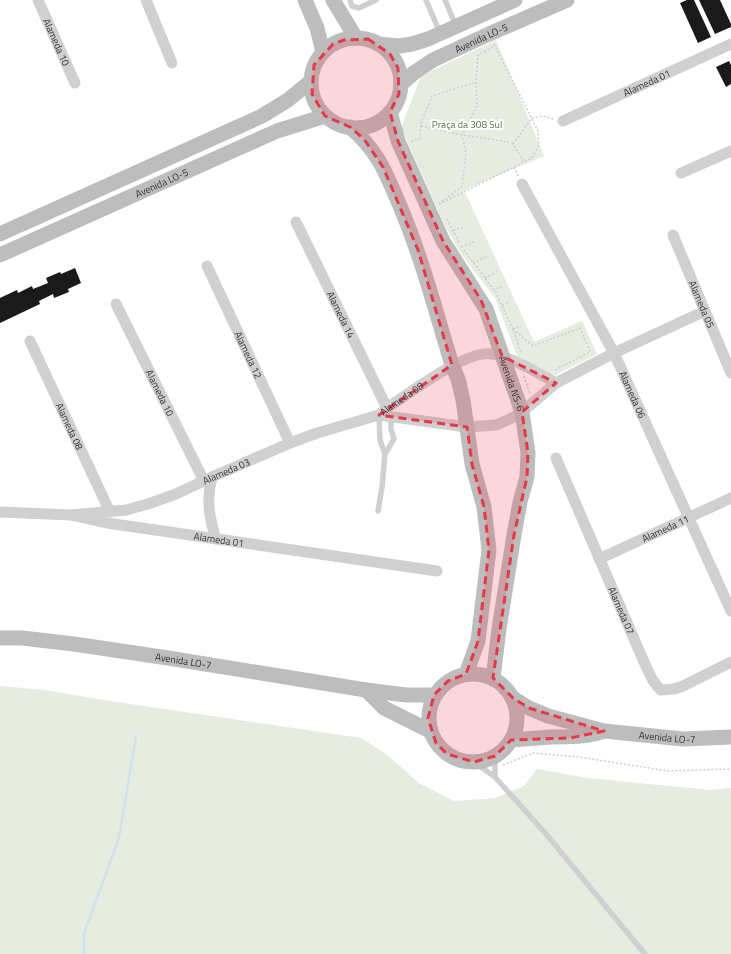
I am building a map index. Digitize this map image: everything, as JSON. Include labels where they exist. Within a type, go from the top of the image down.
[{"type":"street","name":"Alameda 10","points":[[38,0],[75,83]]},
{"type":"street","points":[[146,0],[172,63]]},
{"type":"street","points":[[305,0],[317,28],[323,52]]},
{"type":"street","points":[[333,0],[356,38]]},
{"type":"street","name":"Avenida LO-5","points":[[378,44],[399,46],[412,44],[440,34],[515,0]]},
{"type":"street","name":"Avenida LO-5","points":[[401,84],[433,60],[492,40],[567,0]]},
{"type":"street","points":[[356,38],[368,40],[378,44],[390,54],[398,68],[401,84],[397,99],[390,112],[379,121],[365,127],[350,127],[337,123],[325,116],[317,106],[312,94],[311,81],[314,65],[323,52],[333,44],[356,38]]},
{"type":"street","name":"Alameda 01","points":[[563,121],[731,44]]},
{"type":"street","name":"Avenida LO-5","points":[[0,234],[262,116],[288,100],[311,81]]},
{"type":"street","name":"Avenida NS-6","points":[[390,112],[398,141],[443,242],[484,304],[502,356],[527,407],[527,478],[520,502],[514,535],[499,629],[494,678]]},
{"type":"street","name":"Avenida LO-5","points":[[0,255],[277,131],[325,116]]},
{"type":"street","points":[[350,127],[364,139],[383,167],[418,250],[452,365],[458,379],[472,464],[484,506],[489,550],[478,641],[466,674]]},
{"type":"street","points":[[681,173],[731,151]]},
{"type":"street","name":"Alameda 06","points":[[522,184],[614,353],[731,611]]},
{"type":"street","name":"Alameda 14","points":[[296,222],[389,413]]},
{"type":"street","name":"Alameda 05","points":[[673,235],[731,373]]},
{"type":"street","name":"Alameda 12","points":[[207,266],[290,443]]},
{"type":"street","name":"Alameda 10","points":[[116,304],[208,479]]},
{"type":"street","name":"Alameda 08","points":[[379,415],[389,413],[467,427],[496,425],[510,419],[556,383],[614,353],[705,312]]},
{"type":"street","name":"Alameda 08","points":[[30,341],[110,512]]},
{"type":"street","name":"Alameda 08","points":[[389,413],[452,365],[481,353],[490,353],[521,359],[556,383]]},
{"type":"street","name":"Alameda 03","points":[[71,515],[126,510],[148,504],[176,494],[290,443],[317,433],[379,415]]},
{"type":"street","name":"Alameda 07","points":[[556,458],[644,662],[657,686],[661,690],[674,690],[731,662]]},
{"type":"street","points":[[208,479],[210,519],[216,539]]},
{"type":"street","name":"Alameda 11","points":[[599,559],[731,498]]},
{"type":"street","name":"Alameda 01","points":[[0,512],[71,515],[107,523],[437,571]]},
{"type":"street","name":"Avenida LO-7","points":[[0,638],[22,638],[74,644],[366,690],[406,695],[434,695]]},
{"type":"street","points":[[466,674],[480,674],[494,678],[505,687],[513,698],[517,720],[511,740],[501,751],[495,762],[489,759],[474,762],[460,760],[447,754],[436,744],[430,731],[428,718],[434,695],[448,681],[466,674]]},
{"type":"street","points":[[366,690],[384,708],[430,731]]},
{"type":"street","name":"Avenida LO-7","points":[[513,698],[529,708],[548,716],[604,731],[683,739],[731,737]]},
{"type":"street","name":"Avenida LO-7","points":[[511,740],[551,737],[570,738],[590,736],[604,731]]},
{"type":"lane","points":[[350,0],[352,6],[359,8],[376,0]]},
{"type":"lane","points":[[426,0],[440,34]]},
{"type":"lane","points":[[445,0],[456,26]]},
{"type":"lane","points":[[385,454],[394,439],[389,413]]},
{"type":"lane","points":[[378,511],[385,454],[380,440],[379,415]]},
{"type":"lane","points":[[474,762],[495,777],[546,834],[644,954]]},
{"type":"lane","points":[[495,762],[495,777]]},
{"type":"path","points":[[492,40],[538,131],[539,145],[532,158],[439,204],[462,186],[466,153],[462,135],[477,106],[476,82],[478,55],[492,40]]},
{"type":"path","points":[[415,148],[412,141],[420,138],[421,126],[432,96],[476,82]]},
{"type":"path","points":[[513,144],[532,118],[543,116],[563,121]]},
{"type":"path","points":[[421,126],[513,144],[524,162]]},
{"type":"path","points":[[446,217],[462,247],[493,290],[513,329],[521,359],[527,407]]},
{"type":"path","points":[[453,230],[465,227]]},
{"type":"path","points":[[462,247],[476,241]]},
{"type":"path","points":[[473,263],[488,256]]},
{"type":"path","points":[[485,278],[498,271]]},
{"type":"path","points":[[493,290],[504,286]]},
{"type":"path","points":[[502,306],[510,302]]},
{"type":"path","points":[[513,329],[521,326]]},
{"type":"path","points":[[513,329],[533,346],[580,328],[590,352],[552,372]]},
{"type":"path","points":[[495,762],[533,752],[668,770],[731,769]]},
{"type":"highlighted area","points":[[368,39],[390,54],[398,68],[399,94],[390,112],[398,141],[443,241],[481,300],[502,356],[556,383],[522,412],[528,453],[527,477],[514,535],[493,678],[513,698],[529,708],[604,731],[570,738],[511,740],[495,756],[474,762],[447,754],[436,743],[428,718],[434,695],[448,681],[466,674],[478,641],[489,550],[484,507],[472,464],[467,427],[379,415],[452,365],[418,250],[383,167],[364,139],[350,127],[325,116],[312,94],[314,65],[333,44],[344,40]]},
{"type":"green space","name":"Praça da 308 Sul","points":[[496,40],[544,156],[464,190],[534,342],[582,321],[597,354],[550,378],[519,361],[495,298],[461,254],[445,226],[401,128],[421,76]]},
{"type":"green space","points":[[0,686],[45,690],[361,738],[386,754],[419,783],[454,801],[496,798],[524,786],[537,769],[588,778],[710,790],[731,788],[731,954],[0,954]]},
{"type":"building","points":[[687,0],[694,0],[711,37],[698,43],[680,3]]},
{"type":"building","points":[[699,0],[720,0],[731,27],[715,34]]},
{"type":"building","points":[[729,61],[731,65],[731,84],[726,87],[716,67]]},
{"type":"building","points":[[75,268],[81,283],[68,289],[69,292],[54,298],[53,294],[39,301],[40,304],[0,323],[0,298],[17,290],[18,293],[32,286],[33,289],[48,283],[46,278]]},
{"type":"waterway","points":[[84,954],[84,933],[119,838],[136,736]]}]
